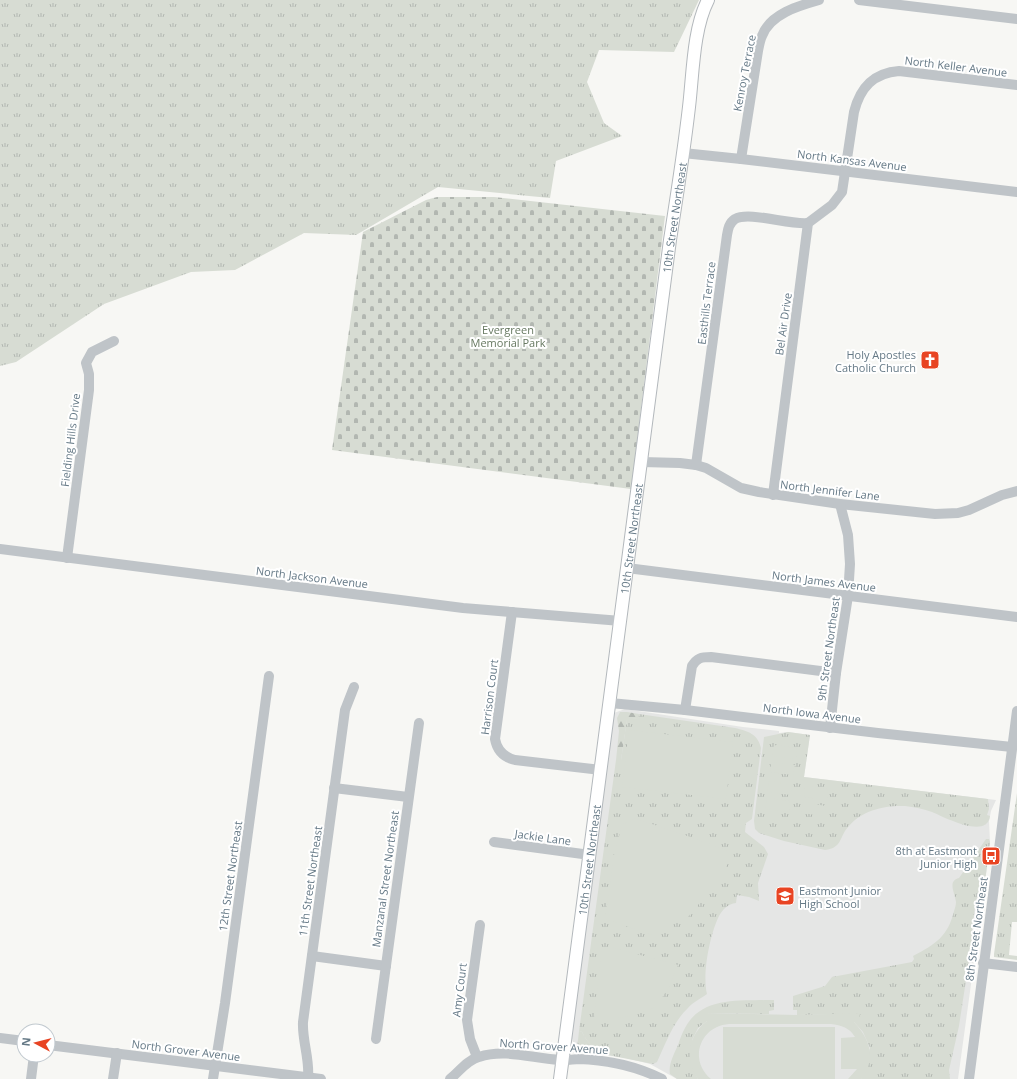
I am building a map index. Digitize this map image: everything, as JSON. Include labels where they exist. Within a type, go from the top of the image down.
[{"type":"main road","name":"10th Street Northeast","points":[[560,1079],[670,240],[683,153],[697,34],[702,11],[708,0]]},
{"type":"street","name":"Kenroy Terrace","points":[[741,159],[758,51],[762,35],[776,18],[791,10],[819,0]]},
{"type":"street","points":[[859,0],[1017,19]]},
{"type":"street","name":"North Keller Avenue","points":[[846,172],[857,101],[868,84],[877,77],[892,72],[908,72],[1017,86]]},
{"type":"street","name":"North Kansas Avenue","points":[[683,153],[1017,192]]},
{"type":"street","points":[[808,223],[824,212],[837,200],[842,192],[846,172]]},
{"type":"street","name":"Easthills Terrace","points":[[696,465],[729,226],[735,219],[746,216],[808,223]]},
{"type":"street","name":"Bel Air Drive","points":[[774,494],[808,223]]},
{"type":"street","name":"Fielding Hills Drive","points":[[67,558],[89,390],[89,374],[86,363],[92,352],[114,341]]},
{"type":"street","name":"North Jennifer Lane","points":[[642,462],[696,465],[706,468],[745,489],[774,494],[840,504],[947,514],[969,510],[1002,495],[1017,491]]},
{"type":"street","name":"9th Street Northeast","points":[[830,728],[836,673],[848,596],[850,564],[848,535],[840,504]]},
{"type":"street","name":"North Jackson Avenue","points":[[0,549],[463,608],[621,621]]},
{"type":"street","name":"North James Avenue","points":[[627,568],[1017,617]]},
{"type":"street","name":"Harrison Court","points":[[512,612],[495,738],[499,750],[508,758],[515,760],[601,770]]},
{"type":"street","points":[[685,710],[692,666],[695,661],[701,657],[836,673]]},
{"type":"street","name":"12th Street Northeast","points":[[212,1079],[224,1004],[269,676]]},
{"type":"street","name":"11th Street Northeast","points":[[308,1078],[308,1057],[302,1032],[302,1022],[345,710],[354,688]]},
{"type":"street","name":"North Iowa Avenue","points":[[610,703],[685,710],[830,728],[1012,747]]},
{"type":"street","name":"8th Street Northeast","points":[[969,1079],[1017,711]]},
{"type":"street","name":"Manzanal Street Northeast","points":[[376,1039],[419,723]]},
{"type":"street","points":[[334,788],[408,797]]},
{"type":"street","name":"Jackie Lane","points":[[494,842],[590,855]]},
{"type":"street","name":"Amy Court","points":[[477,1057],[470,1039],[467,1020],[480,925]]},
{"type":"street","points":[[312,956],[386,966]]},
{"type":"street","points":[[983,963],[1017,967]]},
{"type":"street","points":[[0,1038],[16,1041]]},
{"type":"street","name":"North Grover Avenue","points":[[56,1046],[321,1079]]},
{"type":"street","points":[[114,1079],[117,1053]]},
{"type":"street","name":"North Grover Avenue","points":[[450,1079],[465,1065],[477,1057],[501,1053],[562,1060],[581,1059],[618,1064],[639,1069],[662,1079]]},
{"type":"street","points":[[31,1079],[33,1063]]},
{"type":"shaded area","name":"Eastmont Junior High School","points":[[625,709],[779,731],[779,733],[788,732],[810,735],[804,777],[996,800],[991,811],[989,821],[990,842],[984,890],[978,903],[975,925],[975,955],[958,1079],[677,1079],[650,1064],[626,1058],[579,1051],[577,1049],[571,1035],[614,713]]},
{"type":"green space","points":[[0,0],[699,0],[674,52],[599,50],[587,82],[604,123],[622,136],[556,161],[550,198],[438,187],[356,235],[304,233],[235,270],[191,272],[104,304],[16,362],[0,366]]},
{"type":"green space","name":"Evergreen Memorial Park","points":[[437,197],[494,197],[665,216],[631,489],[332,450],[363,232],[426,200]]},
{"type":"green space","points":[[620,712],[639,714],[638,718],[627,720],[621,760],[616,760],[619,731],[617,718]]},
{"type":"green space","points":[[639,714],[735,728],[744,730],[758,739],[761,748],[752,819],[746,823],[745,832],[764,847],[768,854],[758,883],[759,901],[749,897],[737,895],[736,903],[724,909],[719,916],[710,943],[706,965],[707,994],[692,1004],[678,1020],[670,1033],[657,1062],[653,1064],[603,1054],[601,1050],[592,1046],[582,1032],[579,1031],[616,760],[621,760],[627,719],[638,718]]},
{"type":"green space","points":[[629,730],[733,742],[726,799],[622,787]]},
{"type":"green space","points":[[788,732],[810,735],[804,777],[988,799],[989,809],[987,815],[990,816],[987,823],[981,826],[973,827],[955,822],[926,810],[908,806],[890,806],[867,812],[854,821],[846,830],[838,844],[831,849],[825,850],[784,841],[759,833],[755,829],[754,821],[764,737]]},
{"type":"green space","points":[[774,745],[797,748],[796,759],[772,756]]},
{"type":"green space","points":[[771,762],[795,765],[793,775],[770,772]]},
{"type":"green space","points":[[769,781],[792,785],[791,795],[767,792]]},
{"type":"green space","points":[[805,786],[828,789],[827,800],[804,797]]},
{"type":"green space","points":[[1017,793],[1017,922],[1012,922],[1009,955],[1017,956],[1017,960],[994,957],[994,954]]},
{"type":"green space","points":[[767,798],[790,801],[789,812],[765,809]]},
{"type":"green space","points":[[803,802],[826,806],[825,816],[801,813]]},
{"type":"green space","points":[[634,818],[732,852],[724,873],[688,917],[652,935],[605,919],[614,855],[622,825]]},
{"type":"green space","points":[[986,839],[989,839],[990,842],[984,890],[978,893],[975,905],[970,954],[959,1026],[949,1070],[950,1079],[861,1079],[870,1048],[863,1032],[854,1022],[859,1014],[797,1015],[797,1010],[793,1010],[793,996],[825,986],[832,977],[912,962],[914,959],[913,956],[934,943],[940,938],[948,927],[956,903],[953,882],[959,878]]},
{"type":"green space","points":[[610,947],[678,965],[669,987],[656,1007],[632,1016],[618,1018],[594,1018],[601,955]]},
{"type":"green space","points":[[774,1000],[774,1010],[769,1011],[769,1014],[707,1013],[707,1021],[698,1028],[692,1040],[693,1069],[698,1079],[677,1079],[670,1074],[673,1056],[683,1032],[692,1018],[700,1011],[710,1006],[733,1001]]},
{"type":"green space","points":[[707,1013],[797,1015],[860,1013],[859,1022],[854,1022],[864,1035],[870,1049],[869,1064],[861,1079],[848,1079],[857,1069],[841,1069],[841,1038],[855,1037],[848,1029],[838,1025],[729,1024],[719,1026],[704,1037],[700,1045],[700,1063],[704,1071],[711,1079],[698,1079],[691,1064],[690,1048],[696,1033],[707,1021]]},
{"type":"green space","points":[[723,1027],[835,1027],[835,1079],[723,1079]]},
{"type":"green space","points":[[579,1031],[582,1032],[592,1046],[601,1050],[603,1054],[579,1051],[577,1049]]},
{"type":"place","name":"Holy Apostles Catholic Church","points":[[930,360]]},
{"type":"place","name":"8th at Eastmont Junior High","points":[[991,856]]},
{"type":"place","name":"Eastmont Junior High School","points":[[785,896]]}]
